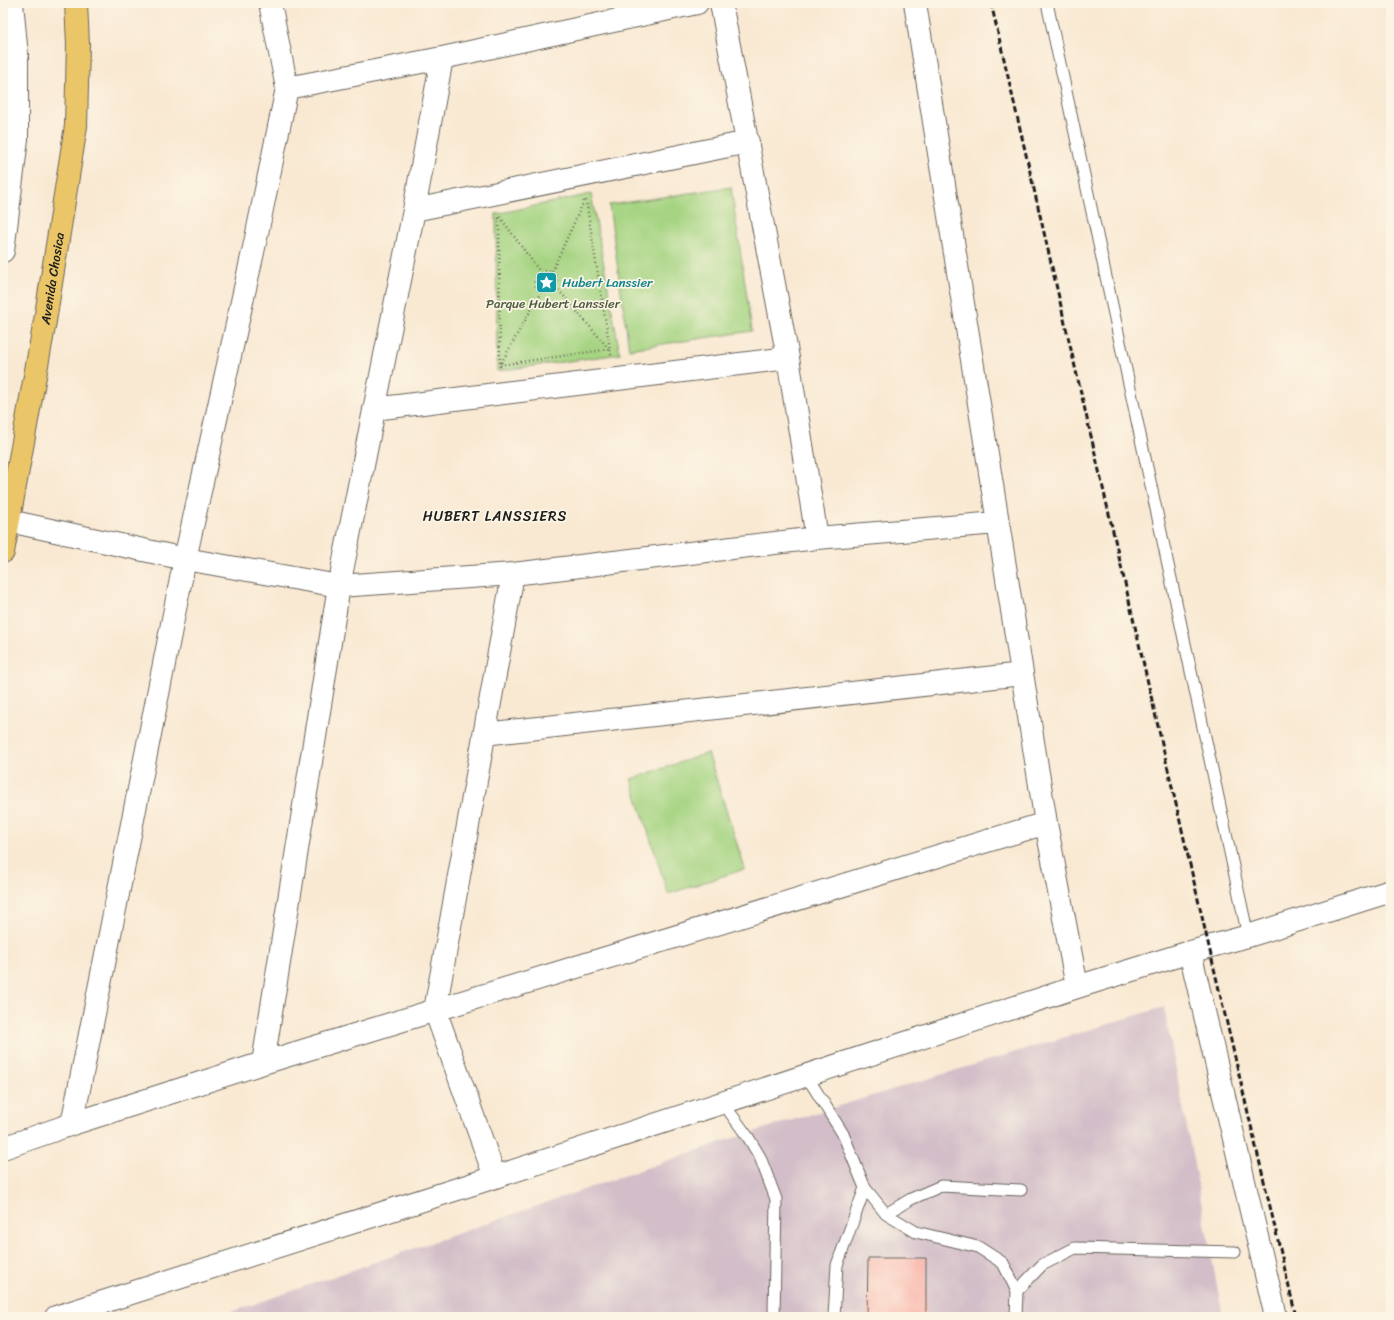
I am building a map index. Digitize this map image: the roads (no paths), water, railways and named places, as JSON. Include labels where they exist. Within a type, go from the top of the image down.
[{"type":"main road","name":"Avenida Chosica","points":[[3,552],[45,321],[76,126],[78,52],[76,3]]},
{"type":"street","points":[[3,251],[17,139],[17,56],[12,3]]},
{"type":"street","points":[[72,1124],[185,559],[255,242],[287,88],[270,3]]},
{"type":"street","points":[[287,88],[442,58],[697,3]]},
{"type":"street","points":[[721,3],[788,358],[817,538]]},
{"type":"street","points":[[915,3],[1046,823],[1077,987]]},
{"type":"street","points":[[263,1064],[339,586],[414,210],[442,58]]},
{"type":"street","points":[[414,210],[748,142]]},
{"type":"street","points":[[374,409],[788,358]]},
{"type":"street","points":[[9,521],[185,559],[339,586],[513,574],[817,538],[997,523]]},
{"type":"street","points":[[495,1177],[435,1010],[513,574]]},
{"type":"street","points":[[484,734],[1022,674]]},
{"type":"street","points":[[3,1148],[72,1124],[435,1010],[1046,823]]},
{"type":"street","points":[[56,1317],[495,1177],[1077,987],[1190,952],[1248,936],[1391,890]]},
{"type":"street","points":[[1190,952],[1276,1317]]},
{"type":"lane","points":[[1047,3],[1248,936]]},
{"type":"lane","points":[[806,1075],[843,1134],[865,1188],[886,1214],[916,1232],[978,1246],[1003,1263],[1017,1291],[1016,1317]]},
{"type":"lane","points":[[723,1103],[748,1137],[760,1157],[776,1199],[774,1317]]},
{"type":"lane","points":[[886,1214],[911,1199],[941,1186],[1021,1190]]},
{"type":"lane","points":[[834,1317],[836,1265],[865,1188]]},
{"type":"lane","points":[[1017,1291],[1042,1265],[1075,1248],[1235,1252]]},
{"type":"railway","points":[[991,3],[1296,1317]]},
{"type":"place","name":"Hubert Lanssier","points":[[546,282]]},
{"type":"district","name":"HUBERT LANSSIERS","points":[[495,516]]},
{"type":"park label","name":"Parque Hubert Lanssier","points":[[553,303]]}]
